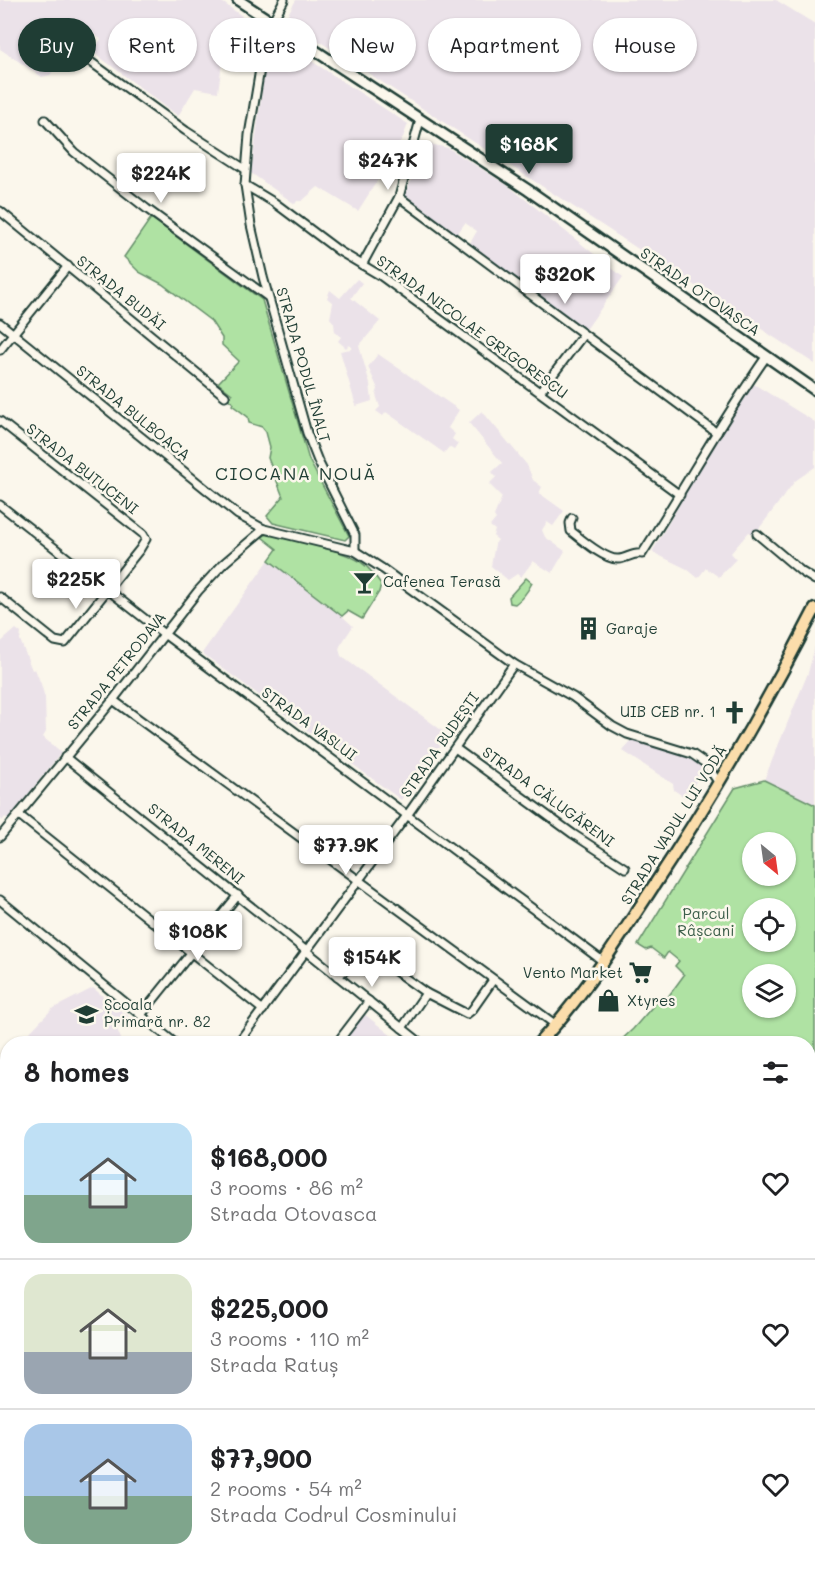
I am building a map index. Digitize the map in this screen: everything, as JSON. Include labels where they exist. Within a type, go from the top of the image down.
[{"type":"main road","name":"STRADA VADUL LUI VODĂ","points":[[546,1036],[583,993],[719,783],[814,613]]},
{"type":"street","name":"STRADA OTOVASCA","points":[[238,0],[266,18]]},
{"type":"street","name":"STRADA PODUL ÎNALT","points":[[274,18],[284,0]]},
{"type":"street","name":"STRADA OTOVASCA","points":[[317,52],[528,190],[815,390]]},
{"type":"street","points":[[96,66],[186,131],[245,169]]},
{"type":"street","name":"STRADA PODUL ÎNALT","points":[[259,72],[245,169],[245,185],[255,242],[268,297],[307,433],[318,462],[355,535],[355,551]]},
{"type":"street","points":[[45,120],[74,152],[147,209],[268,297]]},
{"type":"street","points":[[362,265],[399,197],[420,120]]},
{"type":"street","name":"STRADA NICOLAE GRIGORESCU","points":[[245,185],[275,203],[339,251],[381,276],[680,495]]},
{"type":"street","points":[[399,197],[717,433]]},
{"type":"street","name":"STRADA BUDĂI","points":[[0,211],[225,396]]},
{"type":"street","points":[[0,350],[68,266]]},
{"type":"street","name":"STRADA BULBOACA","points":[[0,323],[238,515],[264,529],[355,551]]},
{"type":"street","points":[[540,392],[583,335]]},
{"type":"street","points":[[572,518],[571,531],[604,555],[615,560],[637,553],[642,554],[766,357]]},
{"type":"street","name":"STRADA BUTUCENI","points":[[0,421],[143,534],[146,539],[140,549],[106,590]]},
{"type":"street","name":"STRADA VASLUI","points":[[0,504],[164,634],[604,962]]},
{"type":"street","name":"STRADA PETRODAVA","points":[[0,837],[210,576],[264,529]]},
{"type":"street","points":[[757,534],[802,572],[815,580]]},
{"type":"street","points":[[355,551],[384,569],[514,664],[573,697],[599,718],[627,734],[692,754],[705,763],[719,783]]},
{"type":"street","points":[[0,597],[56,641],[62,643],[67,641],[106,590]]},
{"type":"street","name":"STRADA BUDEȘTI","points":[[243,1036],[408,814],[514,664]]},
{"type":"street","points":[[112,700],[556,1025]]},
{"type":"street","name":"STRADA CĂLUGĂRENI","points":[[455,748],[573,834],[625,868]]},
{"type":"street","name":"STRADA MERENI","points":[[65,757],[412,1036]]},
{"type":"street","points":[[19,815],[262,1010]]},
{"type":"street","points":[[141,1016],[238,895]]},
{"type":"street","points":[[0,900],[166,1036]]},
{"type":"street","points":[[337,976],[371,954],[426,993],[467,1014],[494,980]]},
{"type":"street","points":[[402,1028],[426,993]]},
{"type":"street","points":[[342,1036],[369,1001]]},
{"type":"shaded area","points":[[0,0],[219,0],[242,16],[241,18],[209,18],[209,72],[221,72],[218,92],[195,88],[178,116],[120,72],[197,72],[197,18],[108,18],[108,63],[96,54],[96,47],[101,39],[96,36],[96,18],[18,18],[18,61],[0,49]]},
{"type":"shaded area","points":[[296,0],[776,0],[815,24],[815,364],[366,72],[416,72],[416,18],[329,18],[329,48],[317,40],[317,18],[286,18]]},
{"type":"shaded area","points":[[317,65],[408,124],[403,137],[358,211],[318,187],[295,204],[251,173],[265,72],[317,72]]},
{"type":"shaded area","points":[[34,72],[52,72],[50,75],[42,77]]},
{"type":"shaded area","points":[[425,143],[448,148],[507,185],[623,277],[585,331],[469,245],[477,231],[465,223],[457,234],[405,197]]},
{"type":"shaded area","points":[[357,279],[362,283],[351,298],[380,321],[359,346],[370,384],[372,401],[356,406],[340,351],[352,347],[349,345],[346,348],[338,341],[341,337],[335,332],[334,323],[330,318],[333,303],[327,298],[330,290],[340,298]]},
{"type":"shaded area","points":[[378,354],[459,410],[448,428],[455,434],[452,439],[458,444],[454,450],[449,447],[444,453],[386,412],[383,416],[376,411],[380,407],[376,395],[378,389],[368,367]]},
{"type":"shaded area","points":[[752,383],[815,422],[815,467],[795,481],[758,530],[753,534],[749,532],[731,553],[736,559],[719,577],[706,568],[698,578],[687,569],[652,552],[725,425]]},
{"type":"shaded area","points":[[482,411],[527,465],[533,480],[542,487],[539,493],[564,511],[553,526],[547,522],[542,530],[545,537],[565,551],[552,573],[533,561],[521,577],[517,574],[508,580],[491,566],[495,544],[498,540],[493,536],[495,530],[490,526],[496,519],[494,516],[502,497],[489,484],[496,477],[492,472],[502,463],[469,423]]},
{"type":"shaded area","points":[[269,560],[332,607],[353,626],[340,646],[341,656],[448,735],[401,800],[202,653]]},
{"type":"shaded area","points":[[16,629],[21,633],[20,640],[32,670],[35,669],[45,698],[46,732],[43,737],[61,753],[8,819],[5,817],[2,821],[0,816],[0,643]]},
{"type":"shaded area","points":[[815,646],[815,805],[764,780],[808,673]]},
{"type":"shaded area","points":[[633,738],[695,761],[703,767],[687,799],[674,790],[673,784],[623,751]]},
{"type":"shaded area","name":"Școala Primară nr. 82","points":[[93,988],[133,1020],[117,1029],[120,1036],[27,1036],[52,1009]]},
{"type":"shaded area","points":[[363,1013],[392,1036],[345,1036]]},
{"type":"green space","points":[[151,218],[262,300],[309,460],[349,536],[345,540],[273,523],[267,516],[283,497],[268,458],[270,447],[266,432],[262,427],[249,423],[248,417],[228,399],[232,394],[218,383],[239,361],[222,345],[222,338],[211,321],[162,284],[139,272],[124,257]]},
{"type":"green space","points":[[267,534],[331,549],[368,567],[381,584],[379,592],[362,619],[348,611],[342,616],[269,560],[277,549],[262,537]]},
{"type":"green space","points":[[526,578],[532,583],[529,589],[515,604],[510,603],[509,597]]},
{"type":"green space","name":"Parcul Râșcani","points":[[764,780],[815,805],[815,1036],[626,1036],[660,998],[665,1001],[684,975],[675,966],[679,961],[668,952],[664,958],[651,948],[646,950],[638,945],[735,788]]},
{"type":"place","name":"Cafenea Terasă","points":[[365,582]]},
{"type":"place","name":"Garaje","points":[[588,629]]},
{"type":"place","name":"UIB CEB nr. 1","points":[[734,712]]},
{"type":"place","name":"Vento Market","points":[[641,973]]},
{"type":"place","name":"Xtyres","points":[[609,1001]]},
{"type":"place","name":"Școala Primară nr. 82","points":[[86,1014]]},
{"type":"district","name":"CIOCANA NOUĂ","points":[[296,474]]}]
